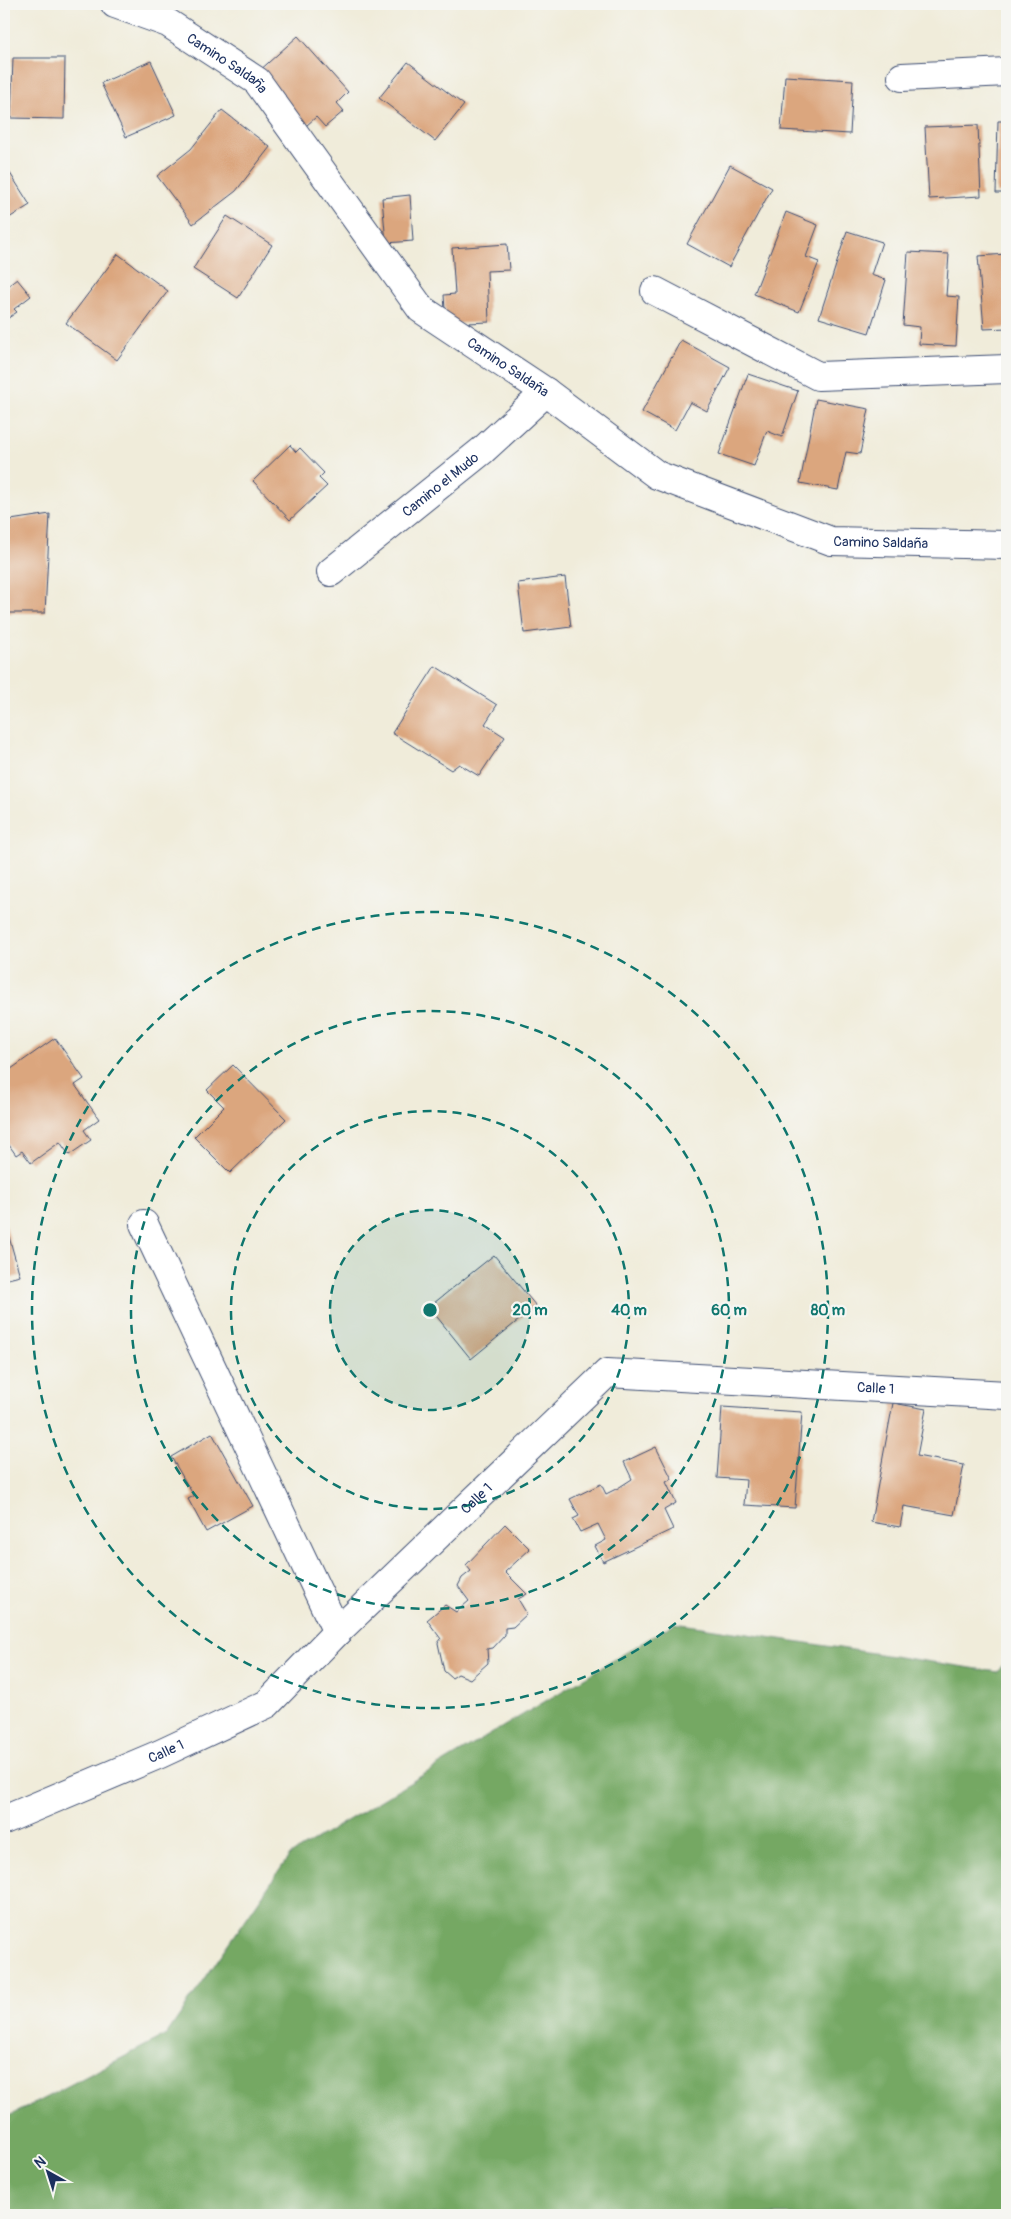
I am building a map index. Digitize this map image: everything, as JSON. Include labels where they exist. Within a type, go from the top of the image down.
[{"type":"street","name":"Camino Saldaña","points":[[115,4],[168,22],[257,81],[421,309],[546,392],[657,475],[831,541],[1007,545]]},
{"type":"street","points":[[902,76],[1007,72]]},
{"type":"street","points":[[655,291],[818,376],[1007,369]]},
{"type":"street","name":"Camino el Mudo","points":[[331,572],[484,450],[546,392]]},
{"type":"street","points":[[144,1224],[337,1632]]},
{"type":"street","name":"Calle 1","points":[[4,1820],[160,1754],[267,1704],[337,1632],[607,1372],[1007,1395]]},
{"type":"green space","points":[[675,1623],[998,1672],[1007,1657],[1007,2215],[4,2215],[4,2119],[166,2035],[290,1855]]},
{"type":"building","points":[[298,36],[348,92],[337,103],[344,111],[325,127],[316,117],[306,126],[258,72]]},
{"type":"building","points":[[13,58],[65,58],[64,119],[11,118]]},
{"type":"building","points":[[151,61],[176,115],[126,137],[101,83]]},
{"type":"building","points":[[408,62],[464,105],[435,141],[379,98]]},
{"type":"building","points":[[785,76],[853,80],[850,134],[781,130]]},
{"type":"building","points":[[222,110],[270,147],[236,191],[193,224],[157,176],[191,149]]},
{"type":"building","points":[[998,121],[1007,121],[1007,193],[996,193]]},
{"type":"building","points":[[978,125],[981,196],[929,199],[925,127]]},
{"type":"building","points":[[730,165],[772,188],[729,267],[687,244]]},
{"type":"building","points":[[8,170],[30,205],[4,221],[4,172]]},
{"type":"building","points":[[410,195],[413,241],[386,243],[382,198]]},
{"type":"building","points":[[786,212],[818,225],[806,257],[819,262],[799,312],[754,294]]},
{"type":"building","points":[[227,216],[272,245],[238,298],[193,269]]},
{"type":"building","points":[[847,231],[882,242],[871,275],[886,280],[869,333],[819,318]]},
{"type":"building","points":[[507,244],[509,270],[487,271],[489,322],[446,324],[444,295],[455,294],[452,248]]},
{"type":"building","points":[[908,252],[949,254],[946,296],[959,297],[956,346],[919,344],[920,327],[903,325]]},
{"type":"building","points":[[118,254],[168,291],[117,360],[66,323]]},
{"type":"building","points":[[1007,254],[1007,328],[984,329],[978,256]]},
{"type":"building","points":[[17,279],[31,296],[14,309],[17,312],[4,321],[4,289]]},
{"type":"building","points":[[681,340],[730,367],[707,411],[690,402],[675,430],[642,412]]},
{"type":"building","points":[[748,374],[798,391],[782,437],[767,431],[754,466],[719,454]]},
{"type":"building","points":[[816,399],[869,409],[860,454],[846,452],[838,490],[800,483]]},
{"type":"building","points":[[290,445],[296,452],[300,448],[324,473],[319,478],[327,486],[290,520],[253,481]]},
{"type":"building","points":[[50,514],[45,613],[4,613],[4,521]]},
{"type":"building","points":[[565,577],[571,627],[524,633],[518,583]]},
{"type":"building","points":[[435,666],[497,705],[485,724],[505,737],[479,776],[459,764],[451,770],[392,733]]},
{"type":"building","points":[[55,1038],[84,1079],[75,1085],[99,1119],[84,1130],[91,1140],[69,1155],[60,1142],[31,1163],[22,1151],[16,1155],[4,1138],[4,1074]]},
{"type":"building","points":[[233,1065],[286,1119],[230,1173],[194,1137],[224,1107],[207,1090]]},
{"type":"building","points":[[4,1219],[20,1276],[4,1280]]},
{"type":"building","points":[[494,1255],[536,1306],[471,1359],[429,1307]]},
{"type":"building","points":[[893,1403],[926,1409],[917,1456],[964,1465],[954,1515],[904,1506],[900,1527],[871,1522]]},
{"type":"building","points":[[722,1407],[802,1412],[795,1508],[744,1505],[746,1480],[717,1478]]},
{"type":"building","points":[[212,1433],[253,1506],[206,1532],[188,1499],[194,1496],[171,1457]]},
{"type":"building","points":[[656,1447],[672,1479],[666,1482],[676,1503],[664,1510],[673,1529],[603,1562],[595,1546],[606,1540],[598,1524],[580,1532],[573,1519],[579,1516],[570,1499],[601,1484],[606,1494],[618,1488],[632,1479],[624,1462]]},
{"type":"building","points":[[505,1524],[530,1549],[505,1572],[527,1594],[518,1599],[527,1614],[513,1627],[505,1628],[505,1635],[493,1648],[487,1649],[488,1663],[470,1679],[458,1674],[452,1678],[444,1671],[438,1643],[441,1639],[427,1620],[445,1605],[456,1612],[469,1601],[458,1586],[462,1578],[471,1571],[466,1565]]}]
